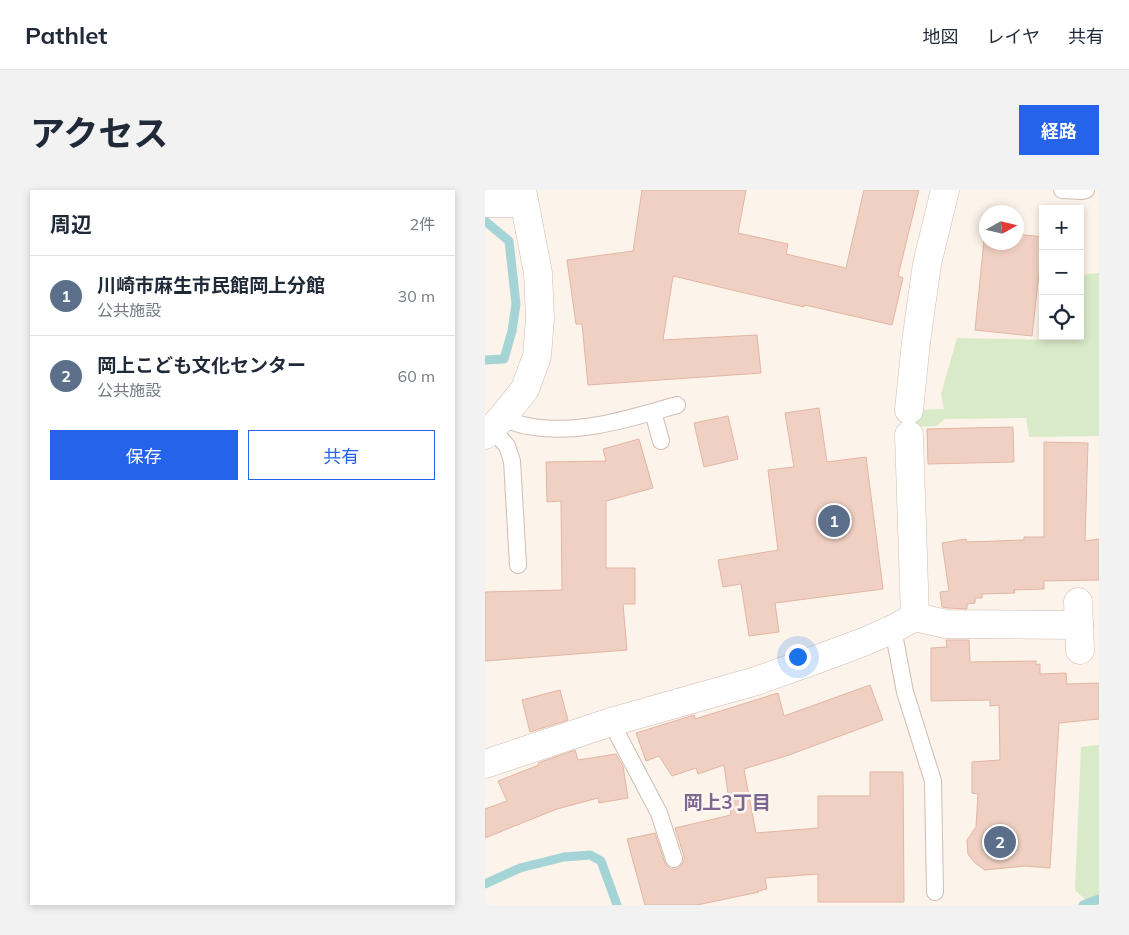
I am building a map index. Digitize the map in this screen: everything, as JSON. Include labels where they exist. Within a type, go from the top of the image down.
[{"type":"street","points":[[904,623],[909,422],[916,342],[927,264],[945,190]]},
{"type":"street","points":[[485,203],[523,197],[538,273],[541,318],[537,356],[525,389],[493,427]]},
{"type":"street","points":[[485,764],[611,722],[756,680],[825,656],[904,623],[1079,625]]},
{"type":"lane","points":[[1062,190],[1085,190]]},
{"type":"lane","points":[[493,427],[528,426],[561,429],[612,423],[677,405]]},
{"type":"lane","points":[[653,412],[661,441]]},
{"type":"lane","points":[[493,427],[507,446],[513,461],[518,565]]},
{"type":"lane","points":[[904,623],[905,692],[933,780],[935,892]]},
{"type":"lane","points":[[611,722],[659,813],[674,859]]},
{"type":"green space","points":[[1099,273],[1099,436],[1029,437],[1026,418],[945,419],[936,426],[914,427],[914,410],[944,409],[941,394],[957,338],[1084,340],[1084,275]]},
{"type":"green space","points":[[1099,745],[1099,905],[1091,905],[1075,890],[1081,747]]},
{"type":"building","points":[[642,190],[746,190],[738,233],[788,244],[786,254],[846,268],[864,190],[919,190],[898,276],[903,278],[892,325],[805,305],[804,307],[673,276],[663,340],[757,335],[761,373],[588,385],[582,324],[576,324],[567,260],[633,251]]},
{"type":"building","points":[[1024,235],[1039,237],[1039,273],[1032,336],[975,330],[983,250],[1024,250]]},
{"type":"building","points":[[819,408],[827,462],[866,457],[883,589],[775,603],[779,632],[749,636],[741,584],[723,587],[718,560],[778,550],[768,470],[794,467],[785,413]]},
{"type":"building","points":[[728,416],[738,459],[704,467],[694,423]]},
{"type":"building","points":[[1013,427],[1014,462],[928,464],[927,429]]},
{"type":"building","points":[[639,439],[653,488],[606,501],[606,568],[635,568],[635,604],[623,604],[627,650],[485,661],[485,592],[562,590],[561,501],[547,502],[546,462],[606,461],[603,449]]},
{"type":"building","points":[[1044,442],[1088,443],[1085,541],[1099,539],[1099,580],[1044,581],[1044,589],[1014,590],[1015,593],[982,594],[982,598],[975,598],[975,603],[967,604],[967,609],[942,607],[940,592],[949,591],[942,543],[966,539],[967,542],[1024,540],[1024,537],[1044,537]]},
{"type":"building","points":[[946,640],[969,640],[970,662],[1036,661],[1036,665],[1040,664],[1040,674],[1066,673],[1067,684],[1099,683],[1099,719],[1059,723],[1050,868],[1025,866],[985,870],[975,863],[968,854],[967,840],[976,827],[978,794],[972,793],[972,762],[1000,760],[999,705],[990,706],[990,700],[931,701],[931,648],[947,647]]},
{"type":"building","points":[[870,685],[883,720],[789,755],[744,769],[756,833],[818,828],[818,796],[870,796],[870,772],[903,772],[904,902],[818,902],[818,874],[765,878],[767,889],[697,905],[645,905],[627,839],[655,833],[665,863],[671,869],[677,869],[684,861],[684,856],[675,828],[731,815],[724,765],[698,774],[696,768],[672,776],[659,756],[646,761],[636,733],[694,715],[695,719],[778,693],[784,716]]},
{"type":"building","points":[[560,690],[568,720],[530,732],[522,700]]},
{"type":"building","points":[[575,750],[578,760],[616,754],[623,766],[628,798],[599,803],[598,798],[557,809],[485,838],[485,809],[507,801],[498,781],[539,765],[538,763]]},
{"type":"waterway","points":[[485,221],[509,241],[516,304],[512,331],[504,359],[485,360]]},
{"type":"waterway","points":[[485,884],[520,868],[564,857],[590,855],[601,861],[617,905]]},
{"type":"waterway","points":[[1083,905],[1099,899]]},
{"type":"place","name":"川崎市麻生市民館岡上分館","points":[[834,521]]},
{"type":"place","name":"岡上こども文化センター","points":[[1000,842]]},
{"type":"district","name":"岡上3丁目","points":[[727,802]]}]
